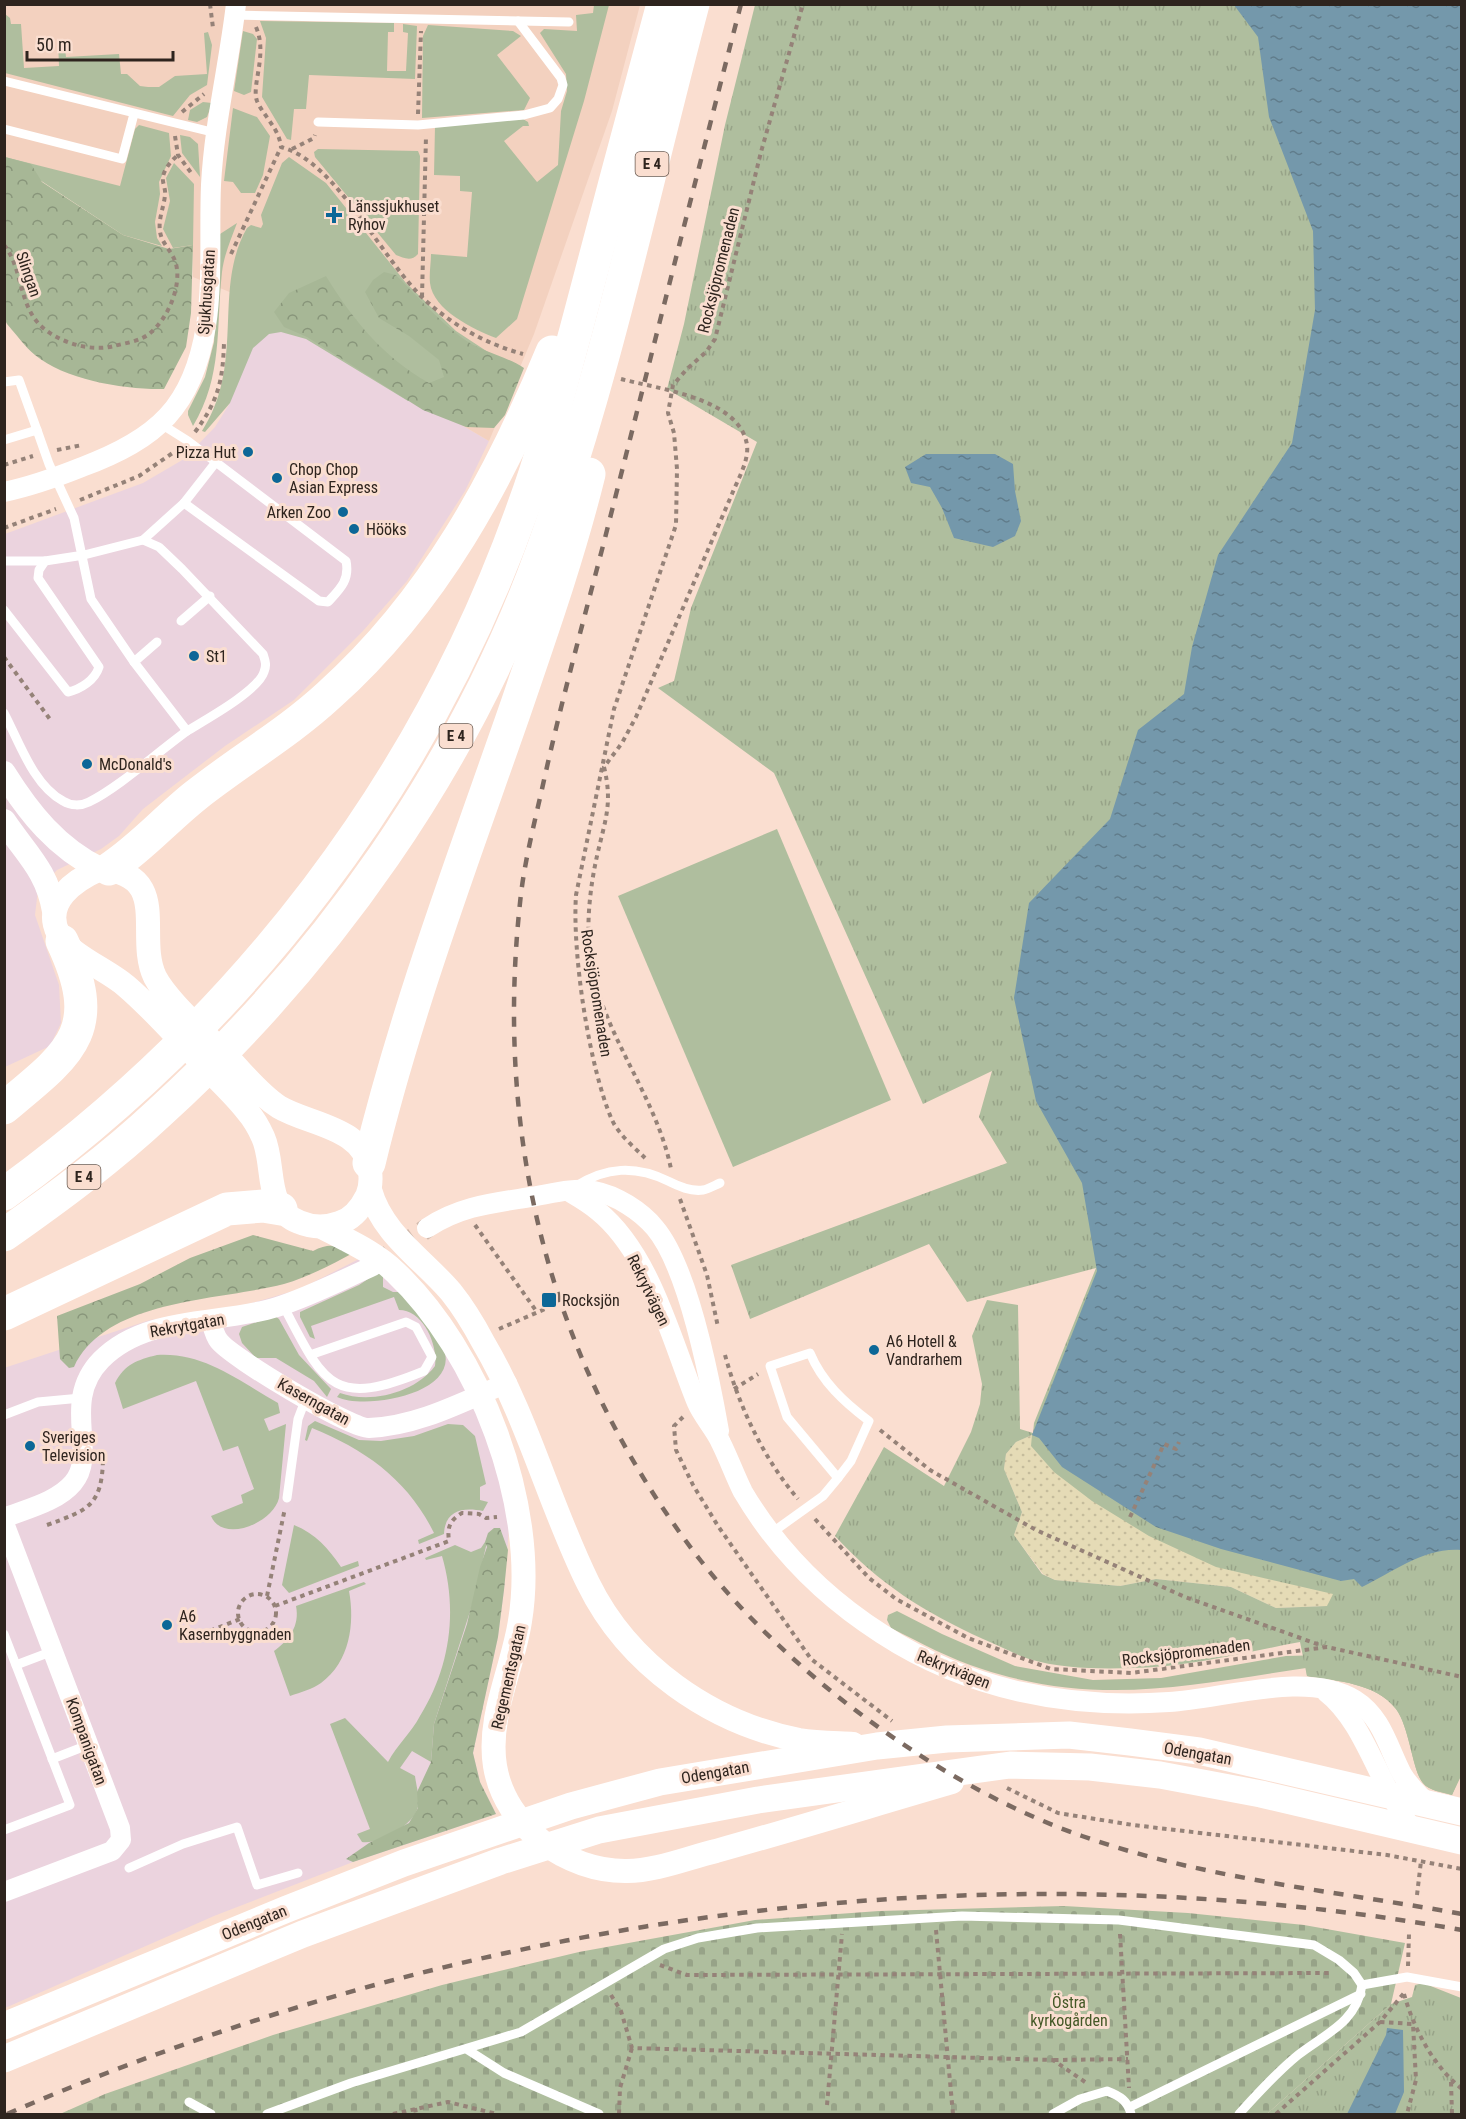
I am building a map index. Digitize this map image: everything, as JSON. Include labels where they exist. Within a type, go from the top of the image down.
[{"type":"highway","name":"E 4","points":[[4,1194],[117,1106],[190,1037],[233,992],[321,886],[363,827],[399,769],[447,683],[503,561],[544,447],[663,4]]},
{"type":"highway","name":"E 4","points":[[4,1235],[78,1182],[120,1147],[232,1043],[299,968],[388,851],[468,714],[522,602],[583,432],[613,324],[693,4]]},
{"type":"highway","points":[[104,869],[141,846],[196,795],[274,740],[330,695],[378,647],[425,591],[461,537],[506,456],[539,383],[608,213]]},
{"type":"highway","points":[[370,1177],[394,1064],[421,978],[541,634],[578,518],[599,432],[613,324]]},
{"type":"highway","points":[[4,1108],[64,1054],[78,1029],[82,1007],[79,983],[58,926]]},
{"type":"highway","points":[[4,1314],[227,1209],[254,1206],[281,1209]]},
{"type":"main road","name":"Odengatan","points":[[4,2026],[404,1863],[571,1806],[660,1782],[877,1746],[947,1739],[1069,1735],[1199,1751],[1461,1812]]},
{"type":"main road","name":"Odengatan","points":[[4,2058],[303,1934],[501,1861],[599,1830],[758,1800],[1010,1765],[1090,1767],[1160,1775],[1412,1828],[1461,1841]]},
{"type":"street","name":"Sjukhusgatan","points":[[4,492],[55,478],[114,455],[145,438],[161,424],[191,384],[207,323],[211,185],[216,133],[235,10]]},
{"type":"street","name":"Sjukhusgatan","points":[[4,502],[31,486]]},
{"type":"street","points":[[4,774],[29,811],[71,853],[104,869],[122,873],[142,891],[148,906],[150,961],[163,1005]]},
{"type":"street","points":[[4,821],[42,870],[51,891],[58,926],[125,985],[163,1005],[256,1103],[343,1133],[362,1150],[370,1177],[374,1204],[390,1229],[452,1293],[507,1383],[588,1583],[608,1618],[656,1670],[685,1695],[758,1728],[800,1740],[877,1746]]},
{"type":"street","points":[[58,926],[60,897],[72,885],[104,869]]},
{"type":"street","points":[[256,1103],[274,1196],[281,1209]]},
{"type":"street","points":[[322,1227],[345,1221],[355,1214],[370,1177]]},
{"type":"street","name":"Rekrytvägen","points":[[428,1228],[471,1206],[568,1191],[593,1190],[614,1198],[635,1210],[655,1228],[677,1267],[706,1403]]},
{"type":"street","name":"Rekrytvägen","points":[[568,1191],[605,1218],[642,1267],[706,1403],[742,1489],[770,1534],[784,1553],[843,1608],[923,1658],[1018,1693],[1061,1701],[1121,1704],[1171,1702],[1285,1688],[1321,1688],[1354,1699],[1370,1713],[1383,1730],[1402,1774],[1412,1789],[1429,1805]]},
{"type":"street","name":"Regementsgatan","points":[[281,1209],[294,1220],[309,1227],[322,1227],[380,1259],[394,1271],[456,1351],[481,1394],[509,1470],[521,1527],[523,1573],[521,1619],[497,1717],[493,1745],[495,1768],[512,1808],[531,1830],[559,1855],[594,1868],[613,1871],[656,1867],[1010,1765]]},
{"type":"street","name":"Rekrytgatan","points":[[4,1518],[52,1498],[73,1483],[79,1473],[82,1448],[81,1398],[86,1380],[102,1359],[141,1334],[172,1325],[211,1320],[283,1305],[373,1266]]},
{"type":"street","name":"Kaserngatan","points":[[211,1320],[219,1342],[238,1358],[306,1398],[365,1428],[390,1427],[418,1420],[507,1383]]},
{"type":"street","name":"Kompanigatan","points":[[4,1523],[120,1828],[121,1840],[112,1851],[4,1892]]},
{"type":"street","points":[[1321,1688],[1337,1700],[1351,1719],[1389,1795],[1412,1828]]},
{"type":"lane","points":[[235,10],[569,22]]},
{"type":"lane","points":[[318,122],[418,125],[524,115],[550,108],[558,99],[563,85],[561,78],[518,21]]},
{"type":"lane","points":[[4,81],[216,133]]},
{"type":"lane","points":[[4,129],[122,159],[134,114]]},
{"type":"lane","points":[[4,382],[19,380],[44,452],[74,518],[84,555],[91,599],[134,662],[187,731]]},
{"type":"lane","points":[[161,424],[216,462],[346,561],[349,573],[342,587],[328,602],[319,601],[184,503]]},
{"type":"lane","points":[[4,440],[37,430]]},
{"type":"lane","points":[[4,561],[45,561],[84,555],[143,540],[184,503],[216,462]]},
{"type":"lane","points":[[4,713],[42,781],[63,801],[76,805],[88,802],[104,792],[187,731],[241,696],[264,674],[266,663],[263,654],[210,596],[159,547],[143,540]]},
{"type":"lane","points":[[4,610],[68,692],[77,690],[97,675],[99,667],[38,578],[39,570],[45,561]]},
{"type":"lane","points":[[181,621],[210,596]]},
{"type":"lane","points":[[134,662],[157,642]]},
{"type":"lane","points":[[568,1191],[590,1177],[622,1169],[634,1169],[690,1190],[702,1190],[720,1183]]},
{"type":"lane","points":[[283,1305],[310,1355],[324,1374],[339,1385],[356,1390],[369,1390],[395,1383],[424,1371],[432,1356],[416,1327],[406,1322],[310,1355]]},
{"type":"lane","points":[[770,1534],[823,1496],[838,1478],[851,1461],[869,1421],[828,1385],[810,1353],[770,1366],[787,1417],[838,1478]]},
{"type":"lane","points":[[4,1415],[38,1402],[81,1398]]},
{"type":"lane","points":[[287,1498],[298,1419],[306,1398]]},
{"type":"lane","points":[[4,1634],[70,1805],[4,1830]]},
{"type":"lane","points":[[16,1665],[53,1651]]},
{"type":"lane","points":[[52,1759],[88,1745]]},
{"type":"lane","points":[[129,1868],[183,1844],[237,1827],[257,1885],[298,1873]]},
{"type":"lane","points":[[267,2115],[351,2083],[468,2050],[521,2032],[664,1949],[698,1938],[758,1928],[935,1917],[1119,1920],[1314,1945],[1325,1950],[1354,1973],[1361,1990],[1352,2013],[1344,2022],[1297,2056],[1239,2115]]},
{"type":"lane","points":[[1053,2115],[1098,2091],[1115,2094],[1130,2111],[1361,1990],[1407,1977],[1461,1987]]},
{"type":"lane","points":[[468,2050],[504,2073],[599,2115]]},
{"type":"lane","points":[[189,2102],[212,2115]]},
{"type":"path","points":[[210,4],[212,24]]},
{"type":"path","name":"Rocksjöpromenaden","points":[[720,1335],[708,1275],[674,1184],[618,1131],[612,1120],[591,1050],[574,922],[580,868],[604,767],[614,709],[676,525],[677,469],[674,433],[668,413],[673,386],[706,352],[715,339],[761,152],[802,4]]},
{"type":"path","points":[[421,18],[418,125],[427,137],[422,298]]},
{"type":"path","points":[[257,28],[261,39],[262,58],[257,102],[280,138],[281,147],[291,149],[306,158],[328,180],[422,298],[472,335],[508,350]]},
{"type":"path","points":[[198,181],[178,154],[174,141],[178,117],[188,105],[202,96]]},
{"type":"path","points":[[291,149],[314,138],[318,122]]},
{"type":"path","name":"Slingan","points":[[4,245],[13,255],[28,309],[41,326],[59,338],[81,346],[110,347],[148,334],[162,320],[172,301],[176,284],[176,264],[160,234],[159,224],[166,194],[163,177],[178,154]]},
{"type":"path","points":[[674,1184],[668,1152],[647,1096],[595,986],[590,953],[589,916],[596,858],[609,806],[610,791],[604,767],[622,743],[636,717],[746,459],[747,446],[742,430],[718,407],[700,400]]},
{"type":"path","points":[[4,465],[44,452],[87,444]]},
{"type":"path","points":[[4,657],[52,722]]},
{"type":"path","points":[[472,1218],[537,1312]]},
{"type":"path","points":[[490,1334],[545,1309]]},
{"type":"path","name":"Rocksjöpromenaden","points":[[723,1346],[735,1389],[760,1443],[806,1508],[869,1578],[896,1599],[968,1638],[1051,1669],[1131,1672],[1327,1647],[1461,1677]]},
{"type":"path","points":[[770,1366],[735,1389],[706,1403],[674,1426],[676,1450],[693,1485],[718,1527],[811,1659],[863,1700]]},
{"type":"path","points":[[869,1421],[930,1470],[1036,1530],[1185,1597],[1327,1647]]},
{"type":"path","points":[[1130,1517],[1164,1443],[1176,1449],[1179,1442]]},
{"type":"path","points":[[41,1527],[90,1506],[103,1484],[103,1451]]},
{"type":"path","points":[[267,1596],[287,1498]]},
{"type":"path","points":[[275,1606],[449,1541],[447,1530],[450,1523],[462,1513],[479,1514],[486,1518],[497,1517]]},
{"type":"path","points":[[260,1594],[267,1596],[275,1606],[276,1618],[264,1630],[252,1631],[240,1619],[240,1606],[248,1596],[260,1594]]},
{"type":"path","points":[[202,1634],[240,1619]]},
{"type":"path","points":[[1058,1813],[1133,1825],[1421,1861],[1461,1869]]},
{"type":"path","points":[[1417,1895],[1421,1861]]},
{"type":"path","points":[[935,1917],[953,2115]]},
{"type":"path","points":[[1119,1920],[1130,2111]]},
{"type":"path","points":[[827,2105],[843,1922]]},
{"type":"path","points":[[1407,2115],[1416,2080],[1413,2024],[1404,1993],[1409,1934]]},
{"type":"path","points":[[649,1958],[662,1966],[687,1975],[1354,1973]]},
{"type":"path","points":[[604,1984],[621,2011],[632,2048],[620,2088],[620,2115]]},
{"type":"path","points":[[1276,2115],[1380,2022],[1404,1993]]},
{"type":"path","points":[[1380,2022],[1413,2024]]},
{"type":"path","points":[[1413,2024],[1451,2081],[1461,2089]]},
{"type":"path","points":[[632,2048],[1053,2060],[1128,2059]]},
{"type":"path","points":[[1053,2060],[1098,2091]]},
{"type":"path","points":[[1451,2081],[1452,2115]]},
{"type":"path","points":[[393,2115],[448,2102],[497,2115]]},
{"type":"path","points":[[415,2108],[416,2115]]},
{"type":"shaded area","name":"Länssjukhuset Ryhov","points":[[5,5],[640,5],[612,111],[534,334],[489,441],[249,300],[193,277],[193,245],[169,249],[123,235],[31,164],[5,157]]},
{"type":"shaded area","points":[[249,300],[489,441],[465,491],[407,581],[362,632],[294,700],[225,746],[143,809],[119,836],[101,849],[57,870],[38,890],[35,915],[59,985],[61,1023],[50,1046],[5,1067],[5,534],[143,483],[184,459],[215,427],[230,403]]},
{"type":"shaded area","points":[[363,1257],[384,1270],[460,1372],[502,1478],[509,1528],[504,1590],[498,1637],[473,1753],[480,1782],[496,1814],[353,1862],[214,1916],[5,2008],[4,1368],[150,1320],[245,1305],[300,1289]]},
{"type":"green space","points":[[594,5],[609,5],[584,101],[517,319],[496,338],[466,324],[446,310],[438,302],[430,283],[431,254],[467,257],[472,192],[460,191],[460,176],[434,175],[435,126],[523,119],[528,122],[529,126],[523,126],[504,141],[537,182],[558,165],[561,111],[567,91],[566,74],[540,33],[544,29],[577,31],[576,15],[593,13]]},
{"type":"green space","points":[[755,5],[1461,5],[1462,1774],[1452,1795],[1432,1790],[1423,1783],[1416,1769],[1401,1717],[1388,1700],[1367,1688],[1307,1676],[1300,1642],[1155,1667],[1068,1667],[1042,1662],[1023,1657],[983,1639],[922,1607],[868,1569],[835,1536],[884,1447],[944,1486],[971,1432],[980,1404],[982,1384],[972,1336],[987,1300],[1018,1305],[1020,1429],[1033,1433],[1034,1423],[1096,1268],[967,1302],[929,1244],[750,1319],[731,1265],[1007,1163],[979,1117],[992,1071],[923,1104],[774,773],[658,688],[674,681],[691,608],[757,442],[667,389],[684,324],[725,125]],"holes":[[[1032,1435],[1031,1446],[1054,1472],[1092,1501],[1149,1536],[1216,1567],[1333,1594],[1327,1606],[1276,1608],[1231,1587],[1156,1579],[1120,1586],[1055,1580],[1042,1574],[1014,1535],[1022,1512],[1004,1469],[1006,1454],[1016,1442]]]},
{"type":"green space","points":[[5,14],[10,18],[11,24],[21,24],[24,68],[59,66],[58,40],[64,39],[66,57],[119,54],[121,74],[127,74],[140,86],[148,87],[159,87],[175,76],[207,74],[204,33],[208,32],[212,45],[207,85],[190,95],[173,116],[5,73]]},
{"type":"green space","points":[[260,21],[394,23],[394,32],[388,32],[387,71],[406,71],[408,33],[403,32],[403,24],[417,26],[415,79],[309,75],[306,109],[294,109],[291,140],[287,139],[262,97],[266,38]]},
{"type":"green space","points":[[428,25],[513,31],[521,36],[497,55],[530,98],[524,110],[422,118],[423,36]]},
{"type":"green space","points":[[243,31],[253,34],[257,39],[251,92],[244,95],[234,91]]},
{"type":"green space","points":[[203,102],[212,103],[207,117],[197,122],[188,120],[190,110]]},
{"type":"green space","points":[[233,108],[257,117],[270,136],[263,175],[255,193],[241,193],[233,182],[224,181]]},
{"type":"green space","points":[[139,125],[169,133],[171,156],[159,182],[160,194],[155,222],[157,238],[162,246],[123,235],[5,157],[120,186],[135,129]]},
{"type":"green space","points":[[180,135],[190,137],[198,144],[200,177],[182,153]]},
{"type":"green space","points":[[318,149],[418,151],[420,156],[418,254],[407,259],[396,255],[315,157],[314,152]]},
{"type":"green space","points":[[5,157],[31,164],[42,182],[123,235],[169,249],[193,245],[191,313],[186,347],[164,389],[132,388],[96,382],[62,371],[35,355],[7,324],[4,318]]},
{"type":"green space","points":[[289,157],[326,183],[406,283],[456,331],[497,358],[408,401],[306,339],[281,332],[269,334],[253,348],[230,403],[205,432],[202,431],[215,405],[223,379],[231,276],[237,251],[247,228],[251,225],[261,228],[263,224],[261,215],[282,163]]},
{"type":"green space","points":[[174,163],[194,184],[193,245],[173,248],[163,229],[170,201],[166,178]]},
{"type":"green space","points":[[237,223],[223,266],[214,370],[203,407],[193,426],[188,411],[205,377],[214,342],[220,234]]},
{"type":"green space","points":[[384,272],[396,275],[444,323],[468,342],[524,368],[505,415],[494,428],[466,427],[423,410],[307,337],[284,327],[274,312],[289,293],[326,276],[358,322],[397,362],[429,383],[444,377],[439,360],[409,336],[379,318],[365,292],[373,280]]},
{"type":"green space","points":[[777,829],[891,1100],[733,1167],[618,896]]},
{"type":"green space","points":[[253,1235],[313,1251],[334,1246],[355,1252],[329,1266],[284,1284],[167,1306],[138,1315],[111,1327],[90,1344],[74,1367],[69,1368],[60,1359],[57,1316],[140,1284],[190,1258]]},
{"type":"green space","points":[[383,1269],[383,1287],[393,1292],[404,1292],[442,1347],[445,1353],[444,1367],[436,1379],[422,1389],[405,1396],[367,1402],[350,1401],[337,1397],[340,1393],[365,1397],[391,1394],[416,1383],[435,1366],[434,1348],[427,1330],[415,1316],[399,1310],[394,1297],[311,1326],[315,1339],[310,1337],[300,1317],[300,1312],[359,1285]]},
{"type":"green space","points":[[275,1316],[279,1319],[299,1355],[331,1389],[327,1397],[314,1381],[276,1358],[256,1358],[242,1343],[239,1334],[242,1327]]},
{"type":"green space","points":[[157,1355],[174,1355],[206,1363],[235,1377],[278,1403],[280,1413],[264,1419],[269,1431],[286,1424],[279,1498],[268,1515],[258,1522],[247,1527],[226,1529],[217,1524],[211,1516],[243,1503],[241,1495],[254,1489],[238,1446],[223,1451],[196,1381],[123,1409],[115,1383],[127,1367]]},
{"type":"green space","points":[[315,1421],[359,1440],[381,1441],[414,1436],[448,1424],[463,1425],[475,1436],[486,1484],[480,1487],[480,1500],[488,1502],[483,1511],[456,1512],[448,1520],[444,1534],[419,1544],[418,1540],[434,1533],[412,1497],[384,1469],[350,1446],[312,1428],[307,1441],[305,1440],[308,1426]]},
{"type":"green space","points":[[294,1525],[321,1542],[341,1567],[358,1561],[359,1566],[289,1593],[282,1585]]},
{"type":"green space","points":[[494,1528],[500,1528],[508,1550],[498,1637],[473,1753],[480,1782],[496,1814],[353,1862],[346,1859],[369,1843],[409,1823],[418,1808],[417,1792],[431,1762],[434,1724],[467,1624],[487,1547],[485,1542],[488,1533]]},
{"type":"green space","points":[[487,1542],[474,1599],[434,1724],[431,1762],[412,1751],[400,1768],[415,1776],[417,1810],[408,1822],[394,1833],[377,1841],[362,1842],[357,1834],[370,1829],[330,1724],[345,1718],[388,1762],[430,1698],[444,1659],[448,1639],[450,1597],[442,1556],[426,1560],[425,1558],[455,1545],[471,1552],[481,1548]]},
{"type":"green space","points":[[364,1582],[366,1584],[349,1591],[350,1629],[344,1653],[338,1664],[331,1674],[318,1685],[290,1696],[274,1651],[284,1642],[295,1626],[296,1606]]},
{"type":"green space","points":[[897,1611],[942,1634],[1015,1666],[1093,1680],[1161,1678],[1286,1656],[1324,1655],[1364,1661],[1461,1774],[1452,1795],[1432,1790],[1426,1786],[1416,1769],[1401,1717],[1388,1700],[1367,1688],[1307,1676],[1306,1668],[1184,1686],[1105,1690],[1065,1687],[1025,1681],[947,1656],[891,1628],[887,1620],[888,1615]]},
{"type":"green space","name":"Östra kyrkogården","points":[[1064,1906],[1188,1913],[1304,1925],[1405,1943],[1391,2004],[1267,2114],[60,2114],[105,2094],[273,2035],[442,1985],[579,1952],[755,1920],[879,1911]]},
{"type":"green space","points":[[1423,1983],[1461,1998],[1461,2114],[1267,2114],[1391,2004],[1412,1997],[1415,1985]]},
{"type":"sand","points":[[1032,1435],[1341,1581],[1328,1606],[1276,1608],[1231,1587],[1156,1579],[1120,1586],[1055,1580],[1043,1574],[1014,1535],[1022,1512],[1004,1469],[1006,1454],[1016,1442]]},
{"type":"water","points":[[1234,5],[1461,5],[1461,1550],[1435,1552],[1422,1556],[1362,1587],[1354,1579],[1341,1581],[1221,1549],[1156,1527],[1062,1467],[1039,1438],[1032,1435],[1097,1271],[1082,1183],[1036,1101],[1014,998],[1029,903],[1110,819],[1138,730],[1184,694],[1192,647],[1218,555],[1292,443],[1315,310],[1313,231],[1269,117],[1258,37]]},
{"type":"water","points":[[926,454],[995,454],[1013,464],[1021,521],[1015,536],[993,547],[954,538],[942,508],[930,487],[911,483],[905,467]]},
{"type":"water","points":[[1387,2028],[1403,2030],[1404,2092],[1395,2114],[1347,2114],[1386,2035]]},
{"type":"tunnel","points":[[373,1266],[427,1228]]},
{"type":"railway","points":[[741,4],[558,719],[530,842],[520,903],[514,993],[516,1080],[527,1166],[545,1250],[571,1332],[606,1411],[649,1487],[701,1561],[738,1604],[779,1646],[874,1724],[925,1758],[977,1789],[1030,1815],[1128,1851],[1222,1874],[1462,1914]]},
{"type":"railway","points":[[7,2114],[180,2046],[357,1990],[538,1946],[721,1915],[906,1898],[1092,1894],[1277,1905],[1462,1930]]},
{"type":"place","name":"Länssjukhuset Ryhov","points":[[334,215]]},
{"type":"place","name":"Pizza Hut","points":[[248,452]]},
{"type":"place","name":"Chop Chop Asian Express","points":[[277,478]]},
{"type":"place","name":"Arken Zoo","points":[[343,512]]},
{"type":"place","name":"Hööks","points":[[354,529]]},
{"type":"place","name":"St1","points":[[194,656]]},
{"type":"place","name":"McDonald's","points":[[87,764]]},
{"type":"place","name":"Rocksjön","points":[[549,1300]]},
{"type":"place","name":"A6 Hotell & Vandrarhem","points":[[874,1350]]},
{"type":"place","name":"Sveriges Television","points":[[30,1446]]},
{"type":"place","name":"A6 Kasernbyggnaden","points":[[167,1625]]}]
